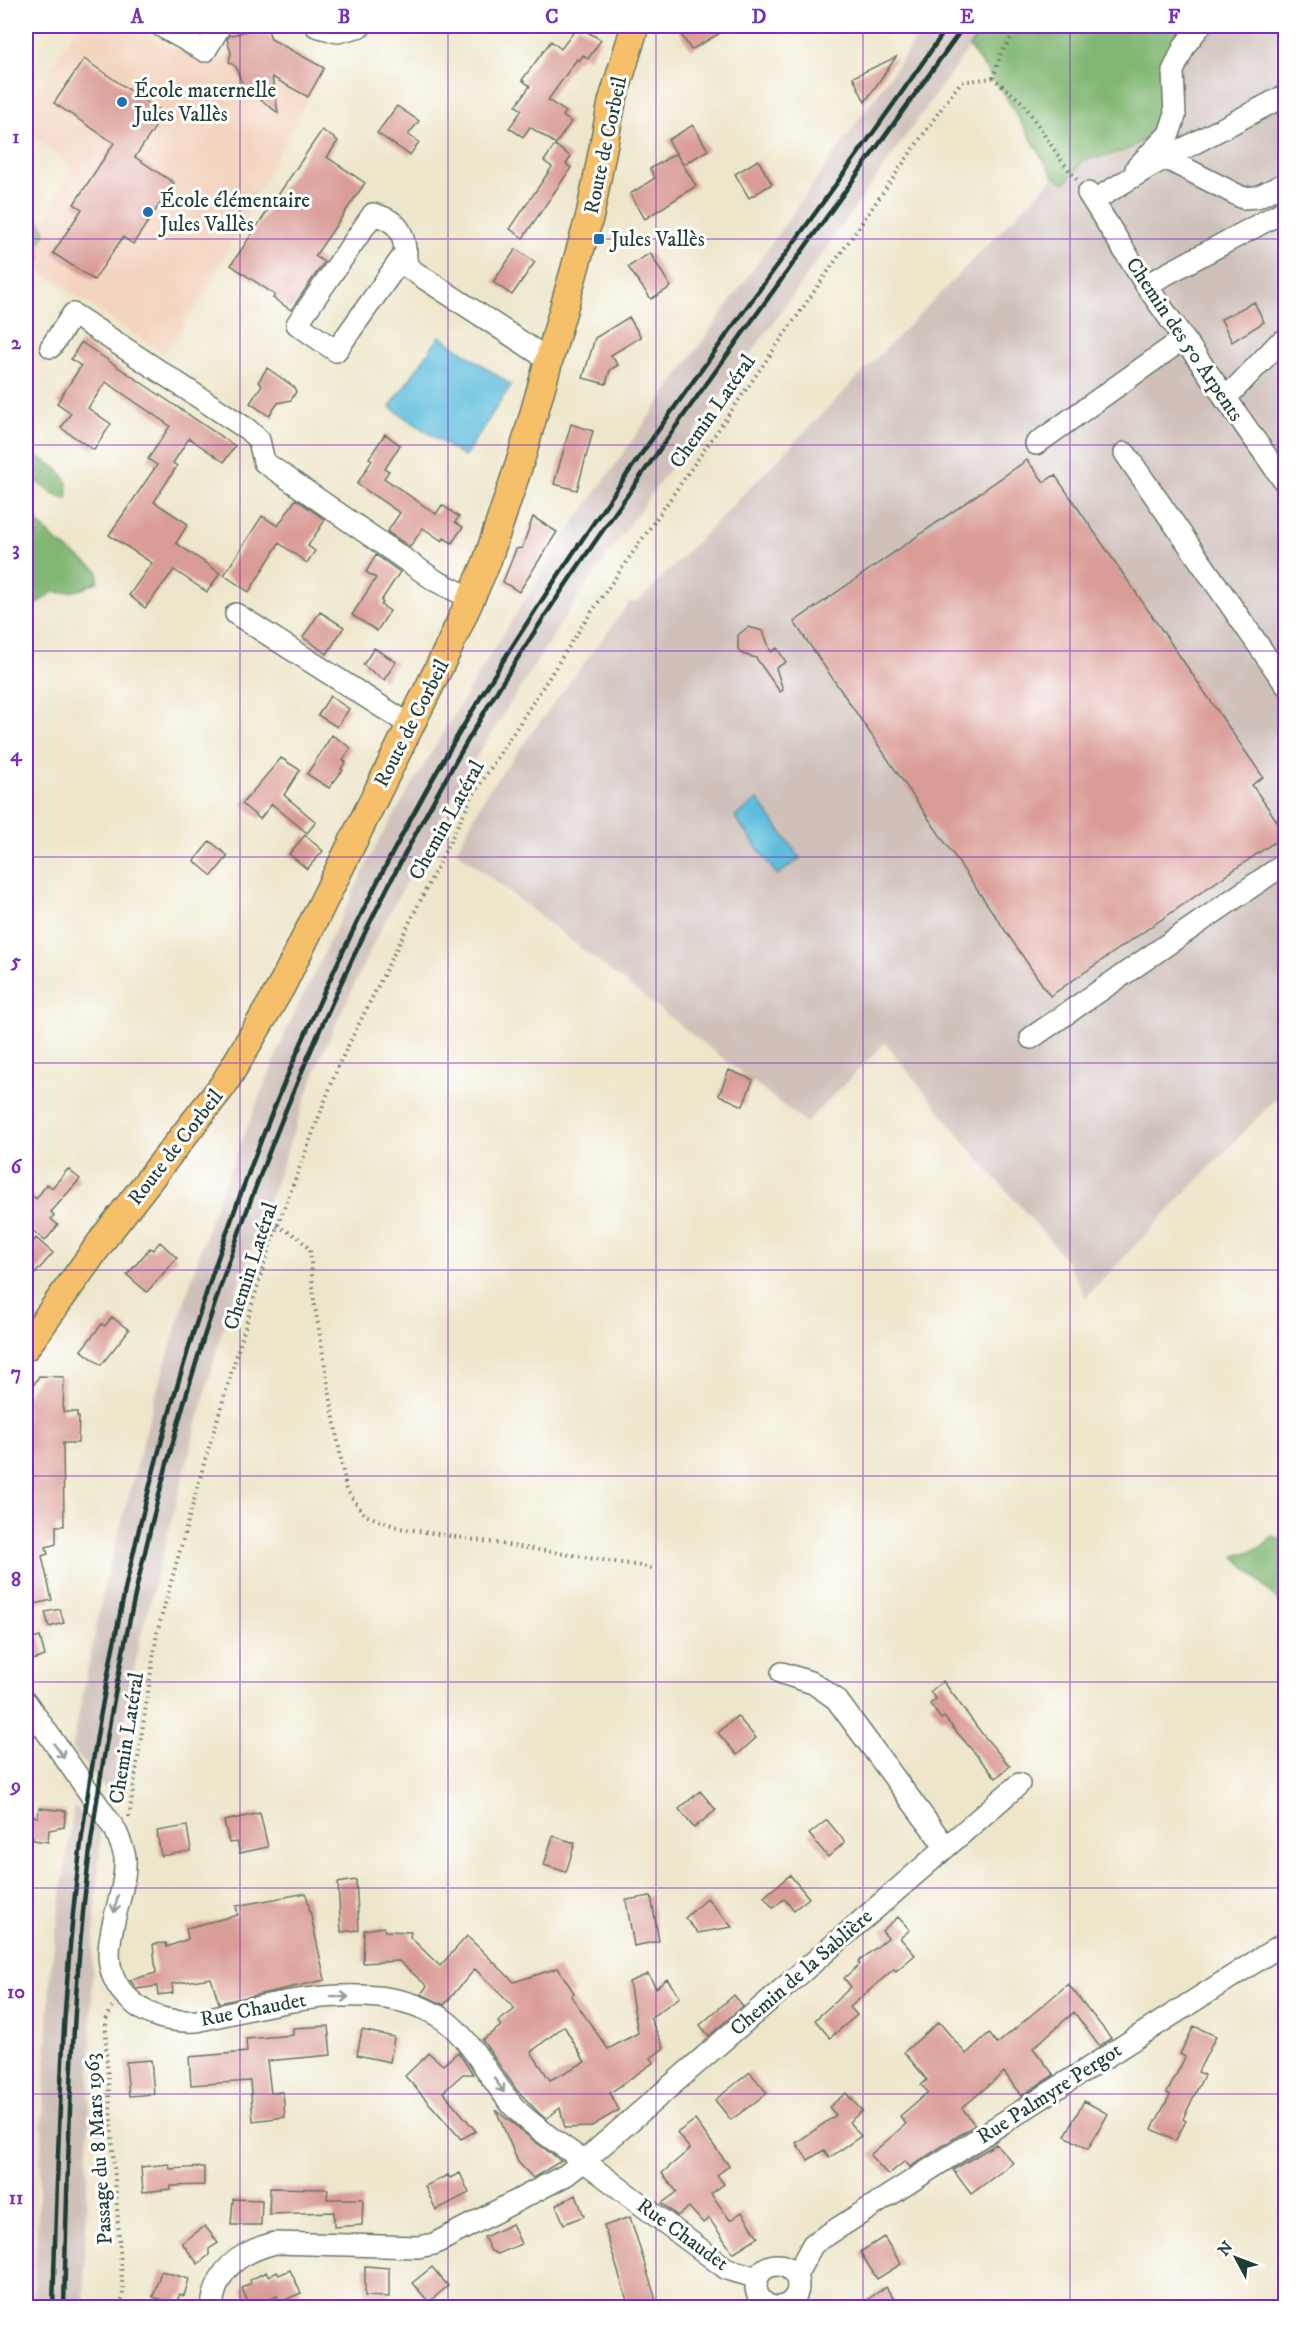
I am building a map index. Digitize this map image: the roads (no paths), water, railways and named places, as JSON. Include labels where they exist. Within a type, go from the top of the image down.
[{"type":"main road","name":"Route de Corbeil","points":[[26,1347],[106,1235],[224,1084],[281,987],[471,598],[486,564],[521,459],[590,214],[617,80],[635,26]]},
{"type":"street","points":[[160,26],[205,51],[220,26]]},
{"type":"street","points":[[316,26],[338,32],[361,26]]},
{"type":"street","points":[[1125,181],[1146,156],[1169,135],[1175,116],[1173,71],[1185,45],[1200,26]]},
{"type":"street","points":[[1125,181],[1286,94]]},
{"type":"street","points":[[1165,159],[1243,198],[1257,197],[1286,183]]},
{"type":"street","name":"Chemin des 50 Arpents","points":[[1125,181],[1090,197],[1146,285],[1286,484]]},
{"type":"street","points":[[1146,285],[1286,210]]},
{"type":"street","points":[[406,252],[336,351],[297,324],[373,214],[389,218],[404,235],[406,252],[407,267],[549,360]]},
{"type":"street","points":[[51,347],[73,314],[247,429],[259,440],[264,462],[436,581],[471,598]]},
{"type":"street","points":[[1036,444],[1183,339]]},
{"type":"street","points":[[1225,399],[1278,344],[1286,339]]},
{"type":"street","points":[[1125,453],[1286,685]]},
{"type":"street","points":[[236,614],[410,725]]},
{"type":"street","points":[[1031,1038],[1286,863]]},
{"type":"street","points":[[782,1673],[813,1683],[836,1699],[945,1846]]},
{"type":"street","name":"Rue Chaudet","points":[[26,1702],[116,1831],[122,1847],[124,1869],[110,1929],[109,1962],[122,1993],[145,2012],[171,2021],[182,2022],[197,2021],[304,1997],[382,1997],[410,2002],[445,2020],[488,2069],[514,2107],[727,2269],[758,2278]]},
{"type":"street","name":"Chemin de la Sablière","points":[[212,2307],[214,2288],[230,2265],[260,2247],[275,2243],[418,2247],[434,2244],[566,2175],[1019,1784]]},
{"type":"street","name":"Rue Palmyre Pergot","points":[[787,2270],[813,2244],[1286,1942]]},
{"type":"street","points":[[766,2268],[787,2270],[798,2293],[782,2306],[765,2303],[757,2292],[758,2278],[766,2268]]},
{"type":"water","points":[[440,336],[511,385],[464,457],[390,407]]},
{"type":"water","points":[[758,800],[800,858],[777,875],[735,817]]},
{"type":"railway","points":[[53,2308],[61,2075],[69,1959],[81,1843],[104,1697],[134,1552],[171,1408],[215,1267],[266,1128],[324,992],[389,859],[461,730],[517,639],[636,461],[948,26]]},
{"type":"railway","points":[[64,2308],[72,2074],[79,1958],[91,1842],[114,1697],[144,1553],[181,1412],[225,1272],[276,1135],[333,1000],[397,869],[493,698],[545,615],[628,495],[964,26]]},
{"type":"place","name":"École maternelle Jules Vallès","points":[[122,102]]},
{"type":"place","name":"École élémentaire Jules Vallès","points":[[148,212]]},
{"type":"place","name":"Jules Vallès","points":[[599,239]]}]
